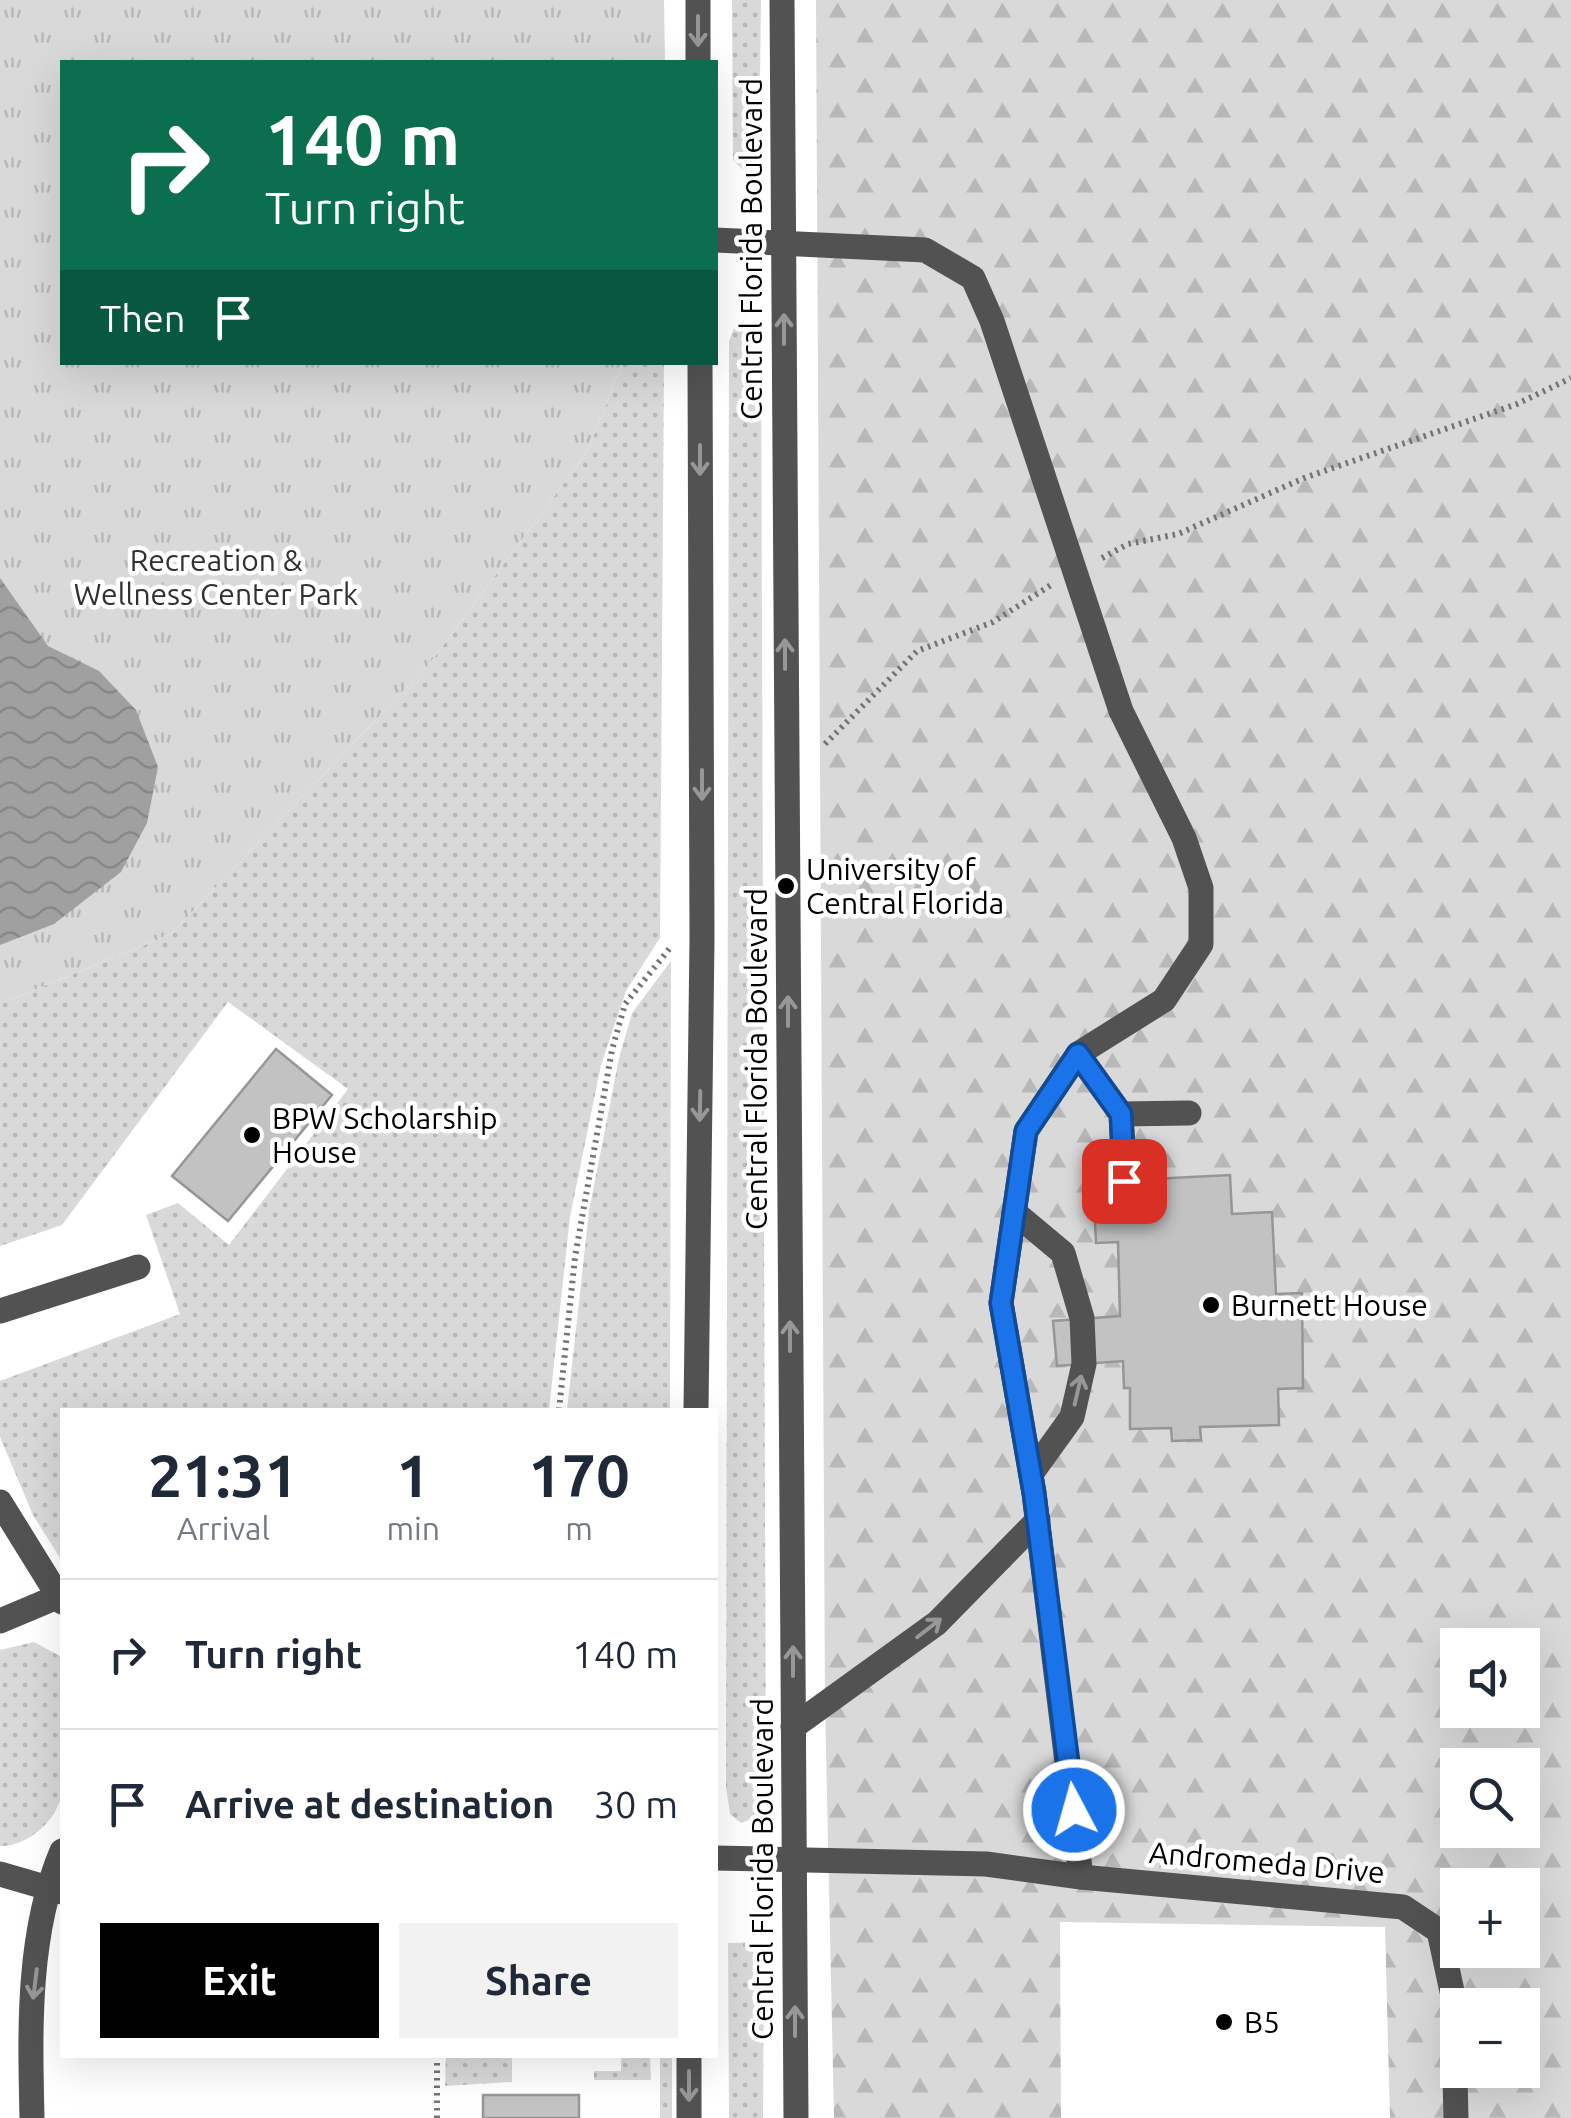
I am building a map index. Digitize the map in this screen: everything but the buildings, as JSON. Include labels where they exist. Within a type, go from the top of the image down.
[{"type":"street","name":"Central Florida Boulevard","points":[[698,0],[698,60]]},
{"type":"street","name":"Central Florida Boulevard","points":[[782,0],[796,2118]]},
{"type":"street","points":[[718,240],[784,240],[926,250],[973,278],[992,320],[1120,712],[1184,838],[1201,888],[1201,944],[1164,1000],[1078,1054],[1026,1131],[1001,1303],[1038,1520],[1081,1877]]},
{"type":"street","name":"Central Florida Boulevard","points":[[696,1408],[702,939],[700,365]]},
{"type":"street","points":[[1078,1054],[1121,1114],[1124,1181]]},
{"type":"street","points":[[1121,1114],[1189,1113]]},
{"type":"street","points":[[1014,1212],[1063,1254],[1082,1318],[1084,1364],[1072,1417],[1031,1474]]},
{"type":"street","points":[[0,1311],[138,1266]]},
{"type":"street","points":[[0,1502],[60,1599],[0,1621]]},
{"type":"street","points":[[794,1727],[937,1623],[1038,1520]]},
{"type":"street","name":"Andromeda Drive","points":[[718,1858],[986,1864],[1081,1877],[1404,1907],[1439,1931],[1453,1996],[1456,2118]]},
{"type":"street","points":[[32,2118],[30,2020],[60,1862]]},
{"type":"street","points":[[0,1874],[55,1890]]},
{"type":"street","points":[[689,2058],[689,2118]]},
{"type":"path","points":[[825,744],[917,651],[993,622],[1128,544],[1178,534],[1304,478],[1518,404],[1571,378]]},
{"type":"path","points":[[559,1408],[577,1240],[612,1050],[625,1004],[670,947]]},
{"type":"path","points":[[436,2118],[437,2058]]},
{"type":"green space","name":"Recreation & Wellness Center Park","points":[[0,0],[664,0],[665,60],[60,60],[60,365],[622,365],[587,452],[430,663],[171,934],[0,1004]]},
{"type":"green space","points":[[732,0],[761,0],[759,155],[756,169],[745,172],[733,160]]},
{"type":"green space","points":[[816,0],[1571,0],[1571,2118],[1390,2118],[1385,1927],[1060,1922],[1061,2118],[834,2118],[825,1703]]},
{"type":"green space","points":[[744,321],[753,324],[761,342],[766,1801],[762,1815],[741,1823],[730,1814],[726,1787],[729,341],[735,326]]},
{"type":"green space","points":[[622,365],[664,365],[660,938],[626,991],[601,1065],[570,1217],[549,1408],[60,1408],[60,1558],[33,1515],[0,1437],[0,1381],[180,1314],[146,1215],[178,1203],[229,1245],[348,1089],[228,1002],[62,1225],[0,1246],[0,1004],[171,934],[430,663],[587,452]]},
{"type":"green space","points":[[671,961],[670,1408],[567,1408],[589,1211],[619,1058],[632,1013]]},
{"type":"green space","points":[[34,1642],[60,1656],[60,1800],[47,1822],[30,1837],[0,1846],[0,1650]]},
{"type":"green space","points":[[764,1942],[763,2118],[729,2118],[728,1943]]},
{"type":"green space","points":[[446,2058],[512,2058],[512,2082],[445,2086]]},
{"type":"green space","points":[[621,2058],[650,2058],[651,2080],[594,2080],[594,2071],[621,2071]]},
{"type":"green space","points":[[660,2058],[672,2058],[672,2118],[660,2118]]},
{"type":"water","points":[[0,578],[48,646],[99,671],[136,710],[158,767],[147,823],[121,872],[54,924],[0,945]]},
{"type":"place","name":"University of Central Florida","points":[[786,886]]},
{"type":"place","name":"BPW Scholarship House","points":[[252,1135]]},
{"type":"place","name":"Burnett House","points":[[1211,1305]]},
{"type":"place","name":"B5","points":[[1224,2022]]},
{"type":"route","points":[[1074,1810],[1034,1493],[1001,1303],[1026,1131],[1078,1054],[1121,1114],[1124,1181]]}]
